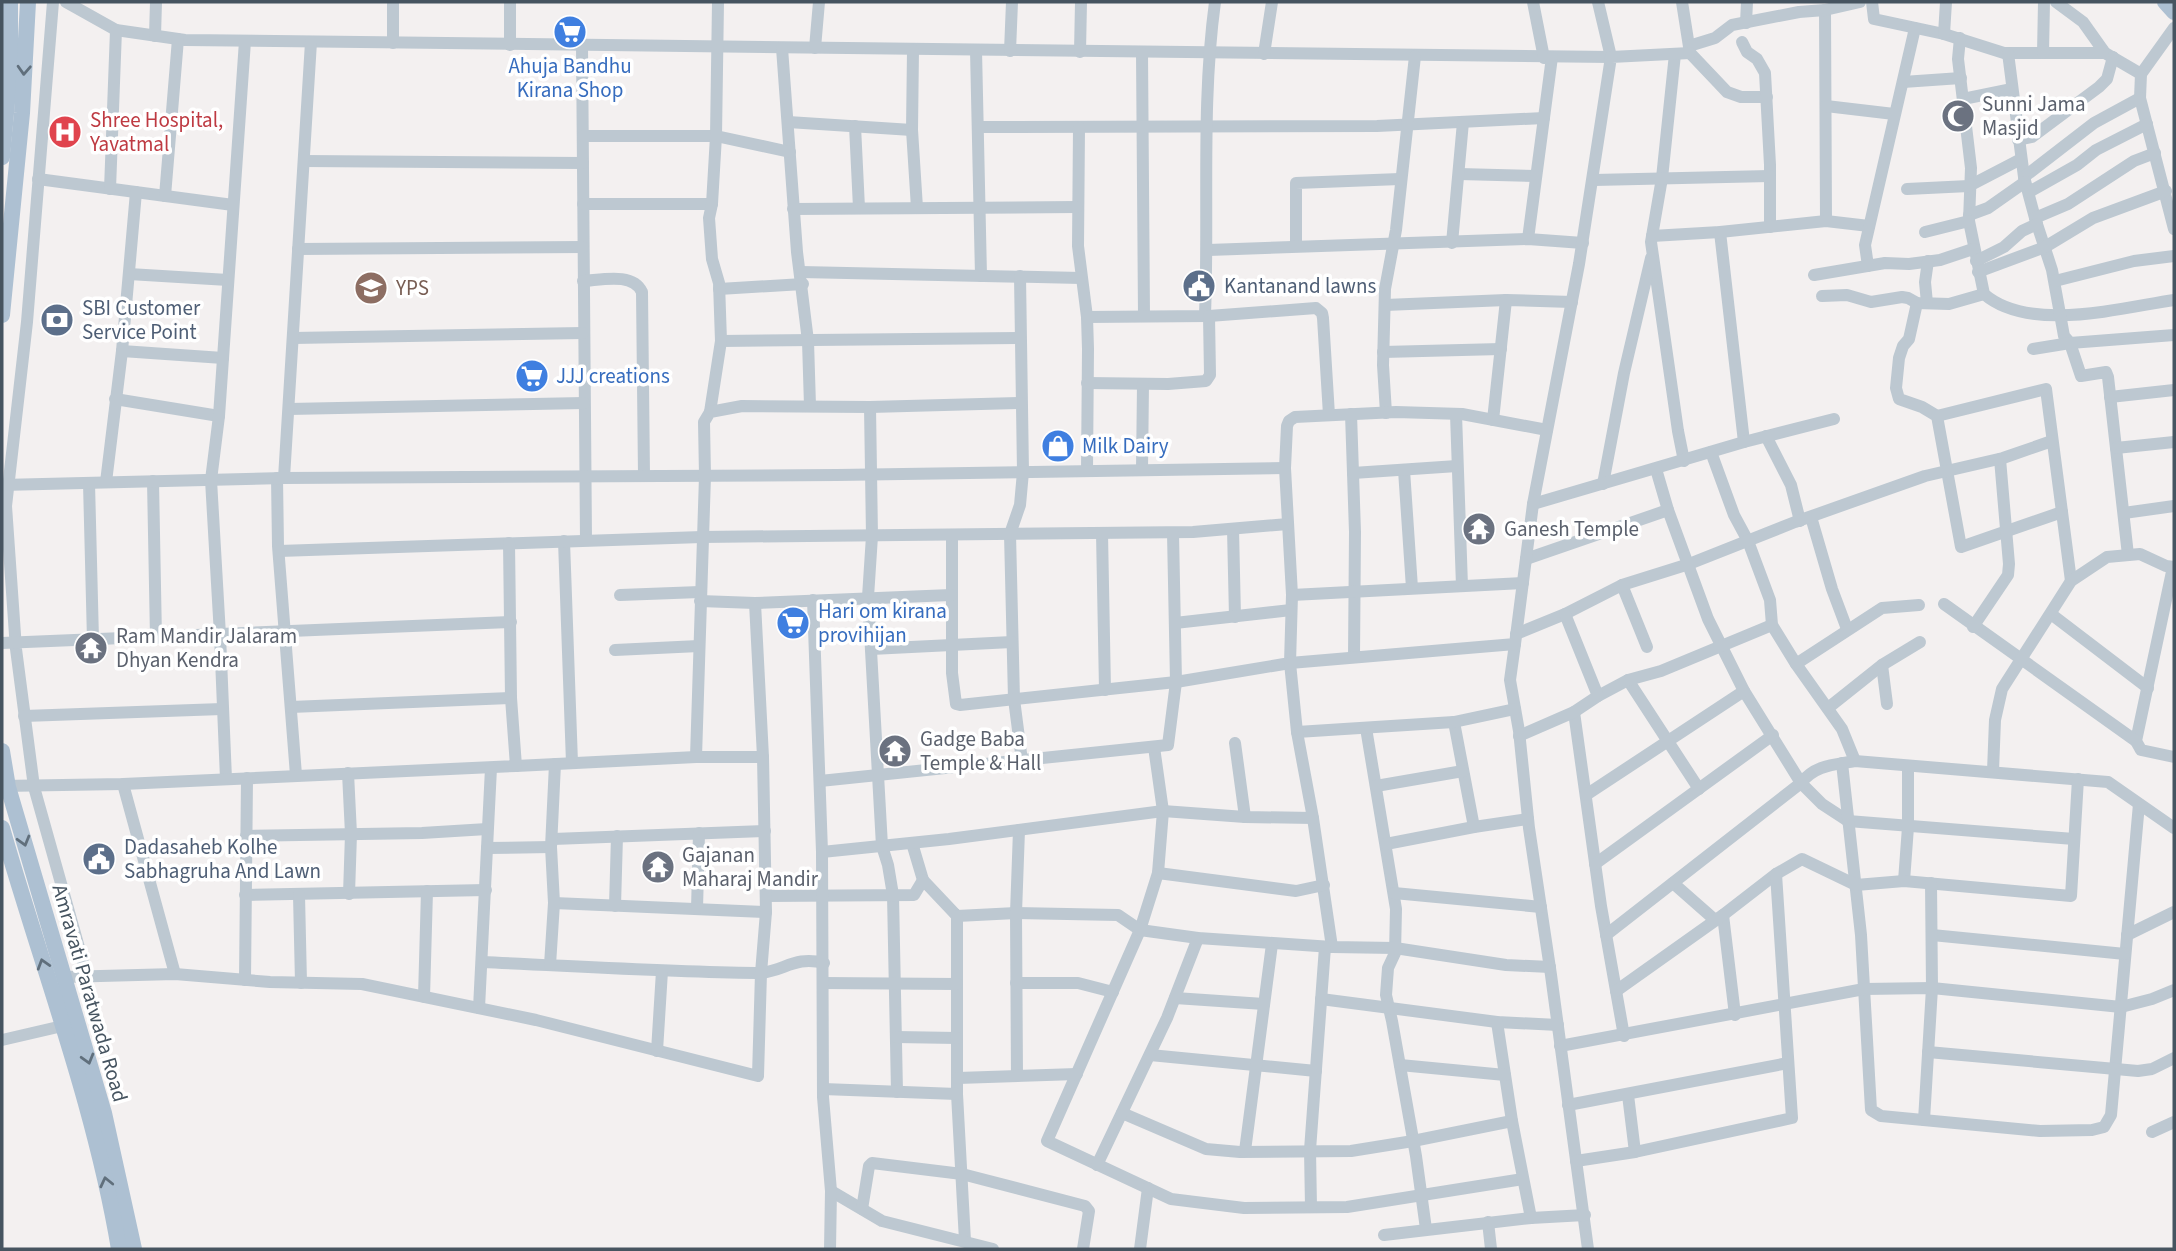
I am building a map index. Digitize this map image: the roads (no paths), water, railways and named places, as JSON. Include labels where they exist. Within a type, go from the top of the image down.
[{"type":"main road","points":[[2,157],[10,70],[10,2]]},
{"type":"main road","points":[[2,315],[22,113],[28,2]]},
{"type":"main road","points":[[2165,2],[2174,12]]},
{"type":"main road","name":"Amravati Paratwada Road","points":[[2,751],[5,786],[63,977],[70,1024],[119,1249]]},
{"type":"main road","name":"Amravati Paratwada Road","points":[[2,828],[104,1113],[134,1249]]},
{"type":"street","points":[[53,2],[27,322],[5,485],[6,518],[15,643],[34,787],[87,976]]},
{"type":"street","points":[[66,2],[116,30],[178,39],[1548,57],[1675,54],[1715,38],[1732,25],[1799,7],[1825,10],[1860,2]]},
{"type":"street","points":[[155,36],[156,2]]},
{"type":"street","points":[[393,2],[393,43]]},
{"type":"street","points":[[510,2],[510,44]]},
{"type":"street","points":[[696,757],[705,476],[704,422],[710,412],[721,341],[719,289],[709,218],[716,136],[718,2]]},
{"type":"street","points":[[815,48],[819,2]]},
{"type":"street","points":[[1010,51],[1012,2]]},
{"type":"street","points":[[1080,52],[1081,2]]},
{"type":"street","points":[[1087,383],[1202,383],[1209,379],[1208,54],[1215,2]]},
{"type":"street","points":[[1264,54],[1272,2]]},
{"type":"street","points":[[1528,239],[1544,118],[1548,57],[1533,2]]},
{"type":"street","points":[[1588,1249],[1528,820],[1520,736],[1510,680],[1533,504],[1594,180],[1611,57],[1598,2]]},
{"type":"street","points":[[1682,2],[1690,49],[1727,92],[1741,97],[1767,97]]},
{"type":"street","points":[[1746,23],[1747,2]]},
{"type":"street","points":[[1872,2],[1874,19],[1960,38],[2008,53],[2109,55]]},
{"type":"street","points":[[1944,34],[1946,2]]},
{"type":"street","points":[[2043,53],[2045,2]]},
{"type":"street","points":[[2056,2],[2083,22],[2109,55],[2141,74]]},
{"type":"street","points":[[1825,10],[1826,221]]},
{"type":"street","points":[[1868,266],[1865,245],[1915,28]]},
{"type":"street","points":[[2174,28],[2141,74],[2140,98],[2174,229]]},
{"type":"street","points":[[110,189],[116,30]]},
{"type":"street","points":[[1960,38],[1958,59],[1970,168],[1969,218],[1984,294],[1993,302],[2024,313],[2061,316],[2174,300]]},
{"type":"street","points":[[165,196],[178,39]]},
{"type":"street","points":[[226,779],[211,480],[219,416],[245,41]]},
{"type":"street","points":[[296,775],[279,551],[281,478],[289,409],[311,42]]},
{"type":"street","points":[[1742,42],[1747,52],[1762,65],[1765,73],[1770,226]]},
{"type":"street","points":[[582,45],[586,540]]},
{"type":"street","points":[[782,48],[793,209],[808,341],[810,406]]},
{"type":"street","points":[[913,50],[912,130],[917,208]]},
{"type":"street","points":[[976,50],[981,276]]},
{"type":"street","points":[[1142,53],[1144,316]]},
{"type":"street","points":[[2008,53],[2021,159],[2036,221],[2055,281],[2064,336],[2070,343],[2081,376],[2106,372],[2129,555]]},
{"type":"street","points":[[1675,54],[1662,178],[1652,236],[1684,461]]},
{"type":"street","points":[[2018,140],[2032,137],[2099,87],[2107,79],[2109,55]]},
{"type":"street","points":[[1386,413],[1383,352],[1385,289],[1394,244],[1415,56]]},
{"type":"street","points":[[1903,82],[1961,78]]},
{"type":"street","points":[[1963,99],[2012,89]]},
{"type":"street","points":[[1924,232],[1969,218],[1988,208],[2026,184],[2094,123],[2140,98]]},
{"type":"street","points":[[1826,106],[1894,114]]},
{"type":"street","points":[[978,127],[1409,124],[1544,118]]},
{"type":"street","points":[[788,122],[912,130]]},
{"type":"street","points":[[1452,243],[1463,122]]},
{"type":"street","points":[[2026,184],[2077,165],[2096,150],[2147,124]]},
{"type":"street","points":[[855,126],[859,208]]},
{"type":"street","points":[[1079,128],[1077,207],[1081,278],[1087,317],[1087,471]]},
{"type":"street","points":[[583,136],[716,136],[790,152]]},
{"type":"street","points":[[1976,260],[2004,247],[2036,221],[2068,204],[2134,161],[2155,153]]},
{"type":"street","points":[[1907,189],[1969,186],[2021,159]]},
{"type":"street","points":[[304,161],[583,163]]},
{"type":"street","points":[[2160,168],[2174,168]]},
{"type":"street","points":[[1459,174],[1536,176]]},
{"type":"street","points":[[1594,180],[1770,176]]},
{"type":"street","points":[[38,179],[233,205]]},
{"type":"street","points":[[1296,246],[1296,183],[1400,179]]},
{"type":"street","points":[[1814,275],[1868,266],[1976,260],[2045,247],[2093,218],[2166,191]]},
{"type":"street","points":[[106,482],[122,351],[136,192]]},
{"type":"street","points":[[583,204],[712,204]]},
{"type":"street","points":[[793,209],[1077,207]]},
{"type":"street","points":[[1652,236],[1826,221],[1869,226]]},
{"type":"street","points":[[1720,232],[1744,442]]},
{"type":"street","points":[[1208,250],[1528,239],[1583,243]]},
{"type":"street","points":[[298,249],[583,247]]},
{"type":"street","points":[[1603,484],[1624,373],[1653,251]]},
{"type":"street","points":[[2055,281],[2134,261],[2174,256]]},
{"type":"street","points":[[1928,261],[1922,303],[1899,358],[1896,388],[1899,399],[1937,416],[2046,389],[2071,581]]},
{"type":"street","points":[[129,274],[228,280]]},
{"type":"street","points":[[1020,276],[1023,472],[1020,505],[1010,534],[1014,699],[1022,761]]},
{"type":"street","points":[[719,289],[802,278],[1081,278]]},
{"type":"street","points":[[583,281],[632,281],[642,292],[644,476]]},
{"type":"street","points":[[1822,296],[1847,295],[1871,302],[1902,297],[1922,303],[1949,303],[1984,294]]},
{"type":"street","points":[[1385,305],[1506,300],[1572,302]]},
{"type":"street","points":[[1493,420],[1506,300]]},
{"type":"street","points":[[1087,317],[1207,316],[1310,308],[1320,311],[1323,318],[1329,415]]},
{"type":"street","points":[[293,338],[583,333]]},
{"type":"street","points":[[2033,349],[2070,343],[2174,335]]},
{"type":"street","points":[[721,341],[1020,338]]},
{"type":"street","points":[[1383,352],[1501,349]]},
{"type":"street","points":[[122,351],[223,358]]},
{"type":"street","points":[[1142,470],[1143,384]]},
{"type":"street","points":[[2110,397],[2174,390]]},
{"type":"street","points":[[115,399],[219,416]]},
{"type":"street","points":[[289,409],[584,403]]},
{"type":"street","points":[[710,412],[742,407],[1021,403]]},
{"type":"street","points":[[870,407],[872,536],[868,597],[882,846],[893,895],[897,1092]]},
{"type":"street","points":[[1311,1208],[1310,1150],[1321,999],[1329,947],[1324,885],[1297,732],[1290,663],[1292,595],[1285,468],[1287,426],[1295,417],[1386,413],[1456,414],[1547,430]]},
{"type":"street","points":[[1351,414],[1354,657]]},
{"type":"street","points":[[1456,414],[1462,586]]},
{"type":"street","points":[[1937,416],[1961,547],[2062,512]]},
{"type":"street","points":[[1533,504],[1744,442],[1834,419]]},
{"type":"street","points":[[1766,436],[1806,519],[1847,629]]},
{"type":"street","points":[[952,535],[954,700],[960,705],[1176,682],[1290,663],[1515,639],[1622,585],[1689,564],[1924,477],[2000,459],[2052,441]]},
{"type":"street","points":[[2116,448],[2174,442]]},
{"type":"street","points":[[1711,452],[1770,600],[1772,625],[1842,729],[1848,762],[1849,821],[1864,989],[1871,1110],[1881,1116],[2040,1131],[2092,1130],[2104,1127],[2111,1115],[2139,804]]},
{"type":"street","points":[[1973,627],[2008,575],[2000,459]]},
{"type":"street","points":[[1353,473],[1457,466]]},
{"type":"street","points":[[5,485],[281,478],[869,475],[1285,468]]},
{"type":"street","points":[[1656,469],[1708,619],[1744,691],[1801,783],[1822,804],[1849,821],[2074,839]]},
{"type":"street","points":[[1404,470],[1412,588]]},
{"type":"street","points":[[153,481],[156,638]]},
{"type":"street","points":[[89,483],[93,640]]},
{"type":"street","points":[[2123,513],[2174,506]]},
{"type":"street","points":[[1526,559],[1668,510]]},
{"type":"street","points":[[279,551],[702,537],[1173,533],[1288,524]]},
{"type":"street","points":[[1233,529],[1235,617]]},
{"type":"street","points":[[1102,533],[1104,690]]},
{"type":"street","points":[[820,781],[1168,745],[1176,682],[1173,533]]},
{"type":"street","points":[[564,541],[572,763]]},
{"type":"street","points":[[509,543],[511,698],[516,766]]},
{"type":"street","points":[[1993,771],[1995,720],[2002,689],[2071,581],[2107,557],[2140,554],[2174,567],[2136,741]]},
{"type":"street","points":[[1292,595],[1522,583]]},
{"type":"street","points":[[1622,585],[1647,647]]},
{"type":"street","points":[[620,595],[700,596],[755,603],[951,595]]},
{"type":"street","points":[[813,600],[824,894],[823,1089],[831,1191],[831,1249]]},
{"type":"street","points":[[63,977],[175,974],[300,983],[362,984],[479,1008],[758,1076],[766,897],[763,757],[755,603]]},
{"type":"street","points":[[1944,604],[2136,741],[2141,750],[2174,757]]},
{"type":"street","points":[[1797,664],[1882,608],[1919,605]]},
{"type":"street","points":[[1175,624],[1291,610]]},
{"type":"street","points":[[1565,614],[1598,696]]},
{"type":"street","points":[[2051,614],[2148,688]]},
{"type":"street","points":[[2,643],[511,622]]},
{"type":"street","points":[[1520,736],[1574,712],[1628,680],[1661,671],[1772,625]]},
{"type":"street","points":[[871,649],[1012,642]]},
{"type":"street","points":[[1828,708],[1882,665],[1920,642]]},
{"type":"street","points":[[614,650],[699,646]]},
{"type":"street","points":[[1882,665],[1887,704]]},
{"type":"street","points":[[1628,680],[1699,789]]},
{"type":"street","points":[[1586,795],[1744,691]]},
{"type":"street","points":[[291,707],[511,698]]},
{"type":"street","points":[[24,716],[222,709]]},
{"type":"street","points":[[1297,732],[1454,722],[1515,709]]},
{"type":"street","points":[[1574,712],[1595,864],[1624,1036]]},
{"type":"street","points":[[1454,722],[1474,827]]},
{"type":"street","points":[[1366,729],[1396,909],[1395,948],[1388,968],[1385,995],[1400,1065],[1426,1229]]},
{"type":"street","points":[[1595,864],[1773,736]]},
{"type":"street","points":[[1235,743],[1245,817]]},
{"type":"street","points":[[1154,747],[1163,811],[1158,873],[1140,930],[1047,1141],[1171,1199],[1244,1208],[1347,1207],[1523,1179]]},
{"type":"street","points":[[5,786],[123,784],[696,757],[763,757]]},
{"type":"street","points":[[1606,935],[1801,783],[1816,768],[1848,762],[1993,771],[2108,782],[2174,828]]},
{"type":"street","points":[[550,965],[554,903],[552,843],[555,764]]},
{"type":"street","points":[[1904,881],[1908,827],[1908,766]]},
{"type":"street","points":[[479,1008],[491,768]]},
{"type":"street","points":[[1376,786],[1463,771]]},
{"type":"street","points":[[348,773],[351,834],[349,894]]},
{"type":"street","points":[[245,980],[247,778]]},
{"type":"street","points":[[1616,991],[1799,860],[1805,859],[1856,885],[1904,881],[2071,896],[2078,779]]},
{"type":"street","points":[[123,784],[175,974]]},
{"type":"street","points":[[822,852],[1163,811],[1245,817],[1313,818]]},
{"type":"street","points":[[1386,844],[1528,820]]},
{"type":"street","points":[[246,836],[487,829]]},
{"type":"street","points":[[1017,1076],[1016,913],[1019,830]]},
{"type":"street","points":[[487,848],[617,836],[765,831]]},
{"type":"street","points":[[698,909],[699,833]]},
{"type":"street","points":[[615,906],[617,836]]},
{"type":"street","points":[[912,843],[923,880],[957,916],[957,1094],[965,1241]]},
{"type":"street","points":[[31,866],[54,860]]},
{"type":"street","points":[[1158,873],[1297,891],[1324,885]]},
{"type":"street","points":[[1577,1161],[1635,1152],[1790,1120],[1793,1116],[1776,874]]},
{"type":"street","points":[[766,897],[824,894],[914,895],[923,880]]},
{"type":"street","points":[[1673,883],[1719,917],[1735,1015]]},
{"type":"street","points":[[1924,1120],[1932,988],[1931,883]]},
{"type":"street","points":[[245,895],[485,890]]},
{"type":"street","points":[[424,997],[427,891]]},
{"type":"street","points":[[1394,893],[1541,907]]},
{"type":"street","points":[[299,895],[300,983]]},
{"type":"street","points":[[554,903],[766,912]]},
{"type":"street","points":[[2127,935],[2174,912]]},
{"type":"street","points":[[957,916],[1016,913],[1118,915],[1140,930],[1198,938],[1329,947],[1395,948],[1506,965],[1550,967]]},
{"type":"street","points":[[49,929],[72,923]]},
{"type":"street","points":[[1933,934],[2125,954]]},
{"type":"street","points":[[1097,1165],[1150,1055],[1198,938]]},
{"type":"street","points":[[1245,1152],[1272,944]]},
{"type":"street","points":[[482,962],[761,973],[800,960],[824,963]]},
{"type":"street","points":[[657,1051],[662,971]]},
{"type":"street","points":[[824,983],[957,984]]},
{"type":"street","points":[[1016,983],[1078,983],[1113,992]]},
{"type":"street","points":[[1560,1046],[1864,989],[1932,988],[2121,1007],[2174,990]]},
{"type":"street","points":[[1175,998],[1264,1004]]},
{"type":"street","points":[[1321,999],[1497,1023],[1558,1025]]},
{"type":"street","points":[[1497,1023],[1531,1218]]},
{"type":"street","points":[[2,1040],[70,1024]]},
{"type":"street","points":[[896,1037],[957,1038]]},
{"type":"street","points":[[1928,1052],[2145,1071],[2174,1058]]},
{"type":"street","points":[[1150,1055],[1316,1071]]},
{"type":"street","points":[[1568,1105],[1788,1063]]},
{"type":"street","points":[[1400,1065],[1505,1075]]},
{"type":"street","points":[[957,1078],[1077,1074]]},
{"type":"street","points":[[823,1089],[957,1094]]},
{"type":"street","points":[[1628,1095],[1635,1152]]},
{"type":"street","points":[[1122,1113],[1206,1149],[1245,1152],[1351,1151],[1512,1121]]},
{"type":"street","points":[[2152,1132],[2174,1122]]},
{"type":"street","points":[[862,1209],[869,1166],[872,1163],[962,1174],[1085,1206],[1089,1211],[1083,1249]]},
{"type":"street","points":[[1140,1249],[1148,1188]]},
{"type":"street","points":[[831,1191],[882,1221],[993,1249]]},
{"type":"street","points":[[1384,1235],[1531,1218],[1585,1215]]},
{"type":"street","points":[[1488,1223],[1491,1249]]},
{"type":"place","name":"Ahuja Bandhu Kirana Shop","points":[[570,32]]},
{"type":"place","name":"Sunni Jama Masjid","points":[[1958,116]]},
{"type":"place","name":"Shree Hospital, Yavatmal","points":[[65,132]]},
{"type":"place","name":"Kantanand lawns","points":[[1199,286]]},
{"type":"place","name":"YPS","points":[[371,288]]},
{"type":"place","name":"SBI Customer Service Point","points":[[57,320]]},
{"type":"place","name":"JJJ creations","points":[[532,376]]},
{"type":"place","name":"Milk Dairy","points":[[1058,446]]},
{"type":"place","name":"Ganesh Temple","points":[[1479,529]]},
{"type":"place","name":"Hari om kirana provihijan","points":[[793,623]]},
{"type":"place","name":"Ram Mandir Jalaram Dhyan Kendra","points":[[91,648]]},
{"type":"place","name":"Gadge Baba Temple & Hall","points":[[895,751]]},
{"type":"place","name":"Dadasaheb Kolhe Sabhagruha And Lawn","points":[[99,859]]},
{"type":"place","name":"Gajanan Maharaj Mandir","points":[[658,867]]}]
